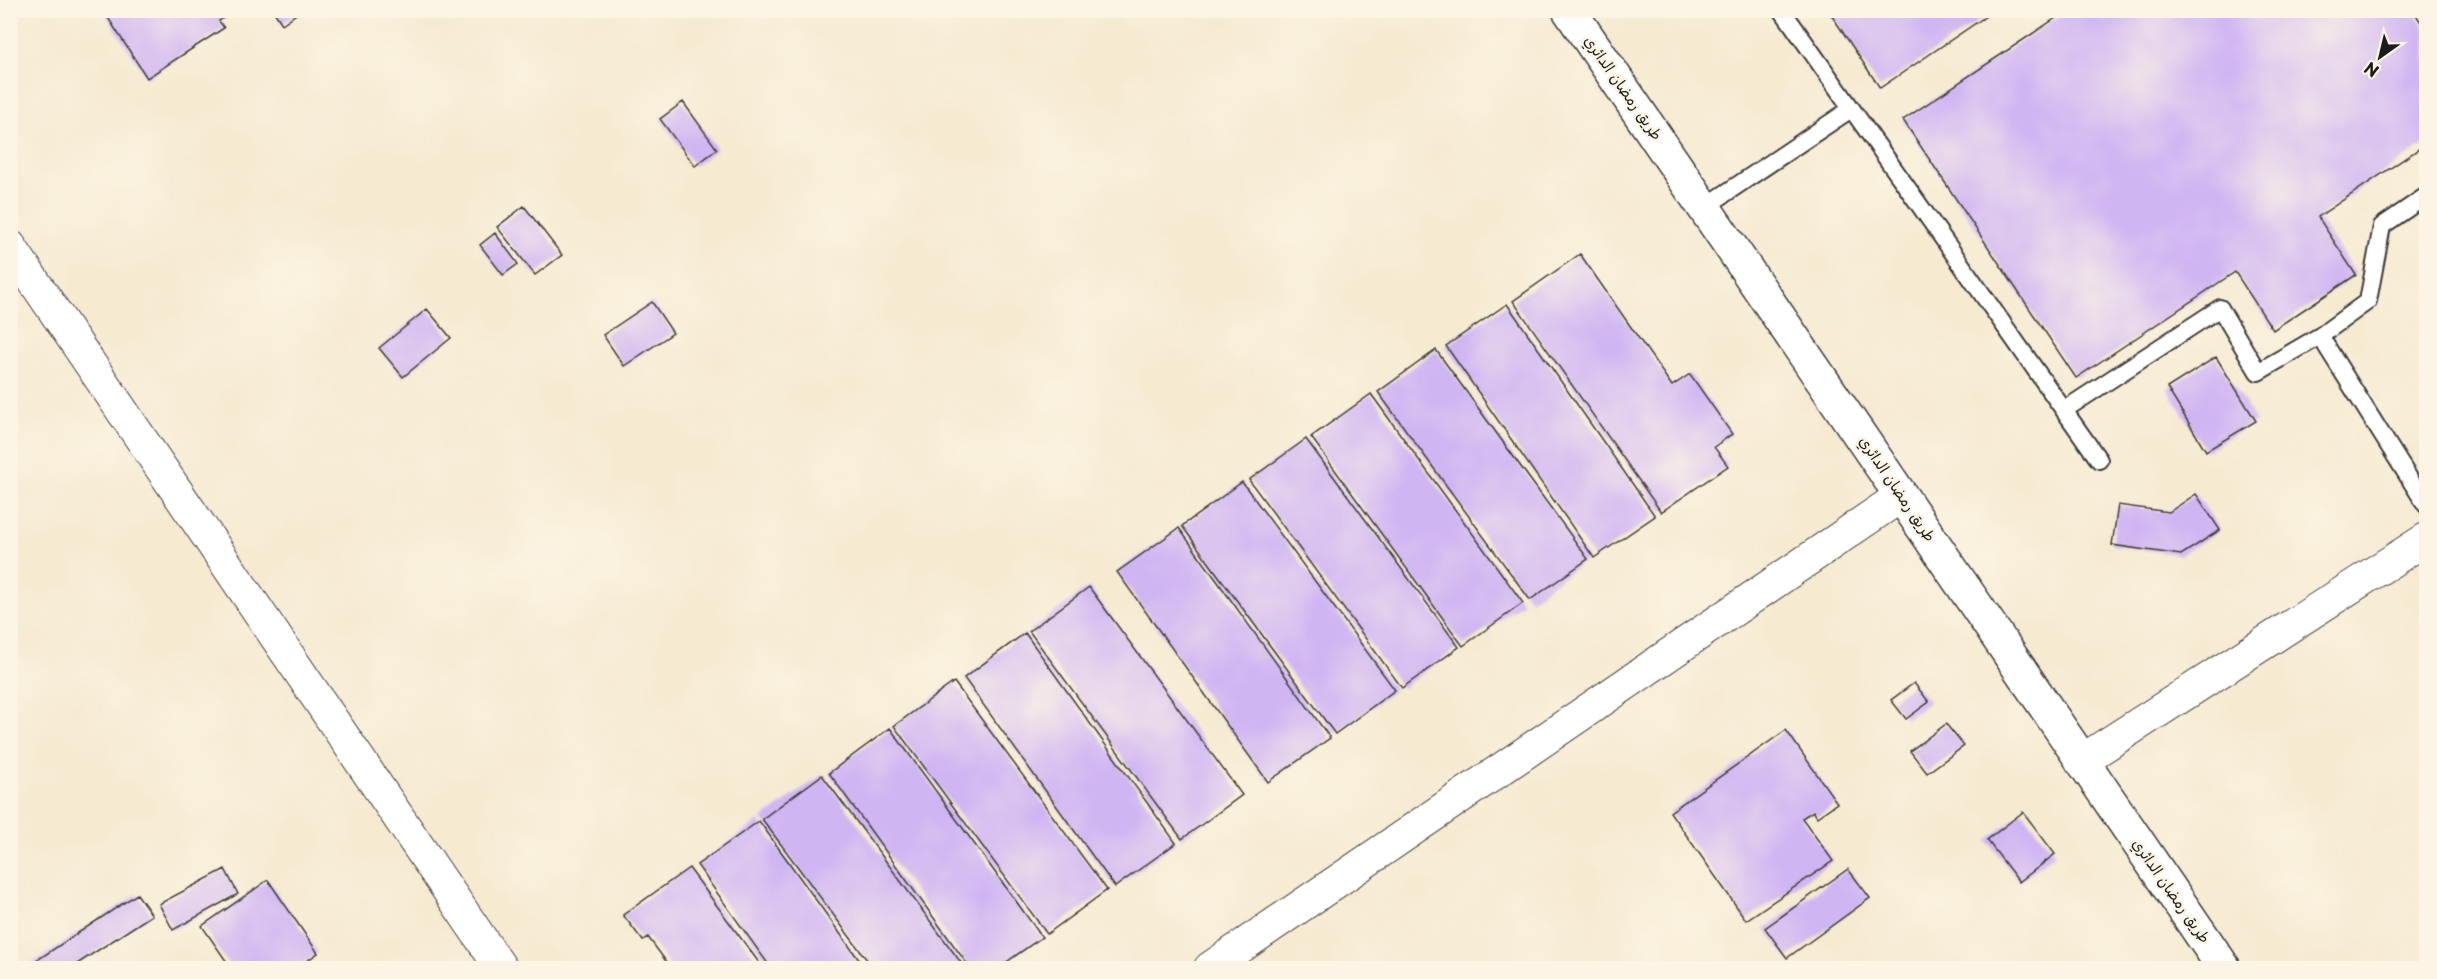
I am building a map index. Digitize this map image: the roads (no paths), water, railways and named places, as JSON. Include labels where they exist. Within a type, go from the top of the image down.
[{"type":"street","name":"طريق رمضان الدائري","points":[[1569,10],[2224,969]]},
{"type":"street","points":[[10,246],[501,969]]},
{"type":"street","points":[[1210,969],[1901,496]]},
{"type":"street","points":[[2081,761],[2427,539]]},
{"type":"lane","points":[[1782,10],[2099,460]]},
{"type":"lane","points":[[1705,207],[1851,109]]},
{"type":"lane","points":[[2064,411],[2220,308],[2258,372],[2320,336],[2368,301],[2382,226],[2427,196]]},
{"type":"lane","points":[[2320,336],[2427,505]]}]
